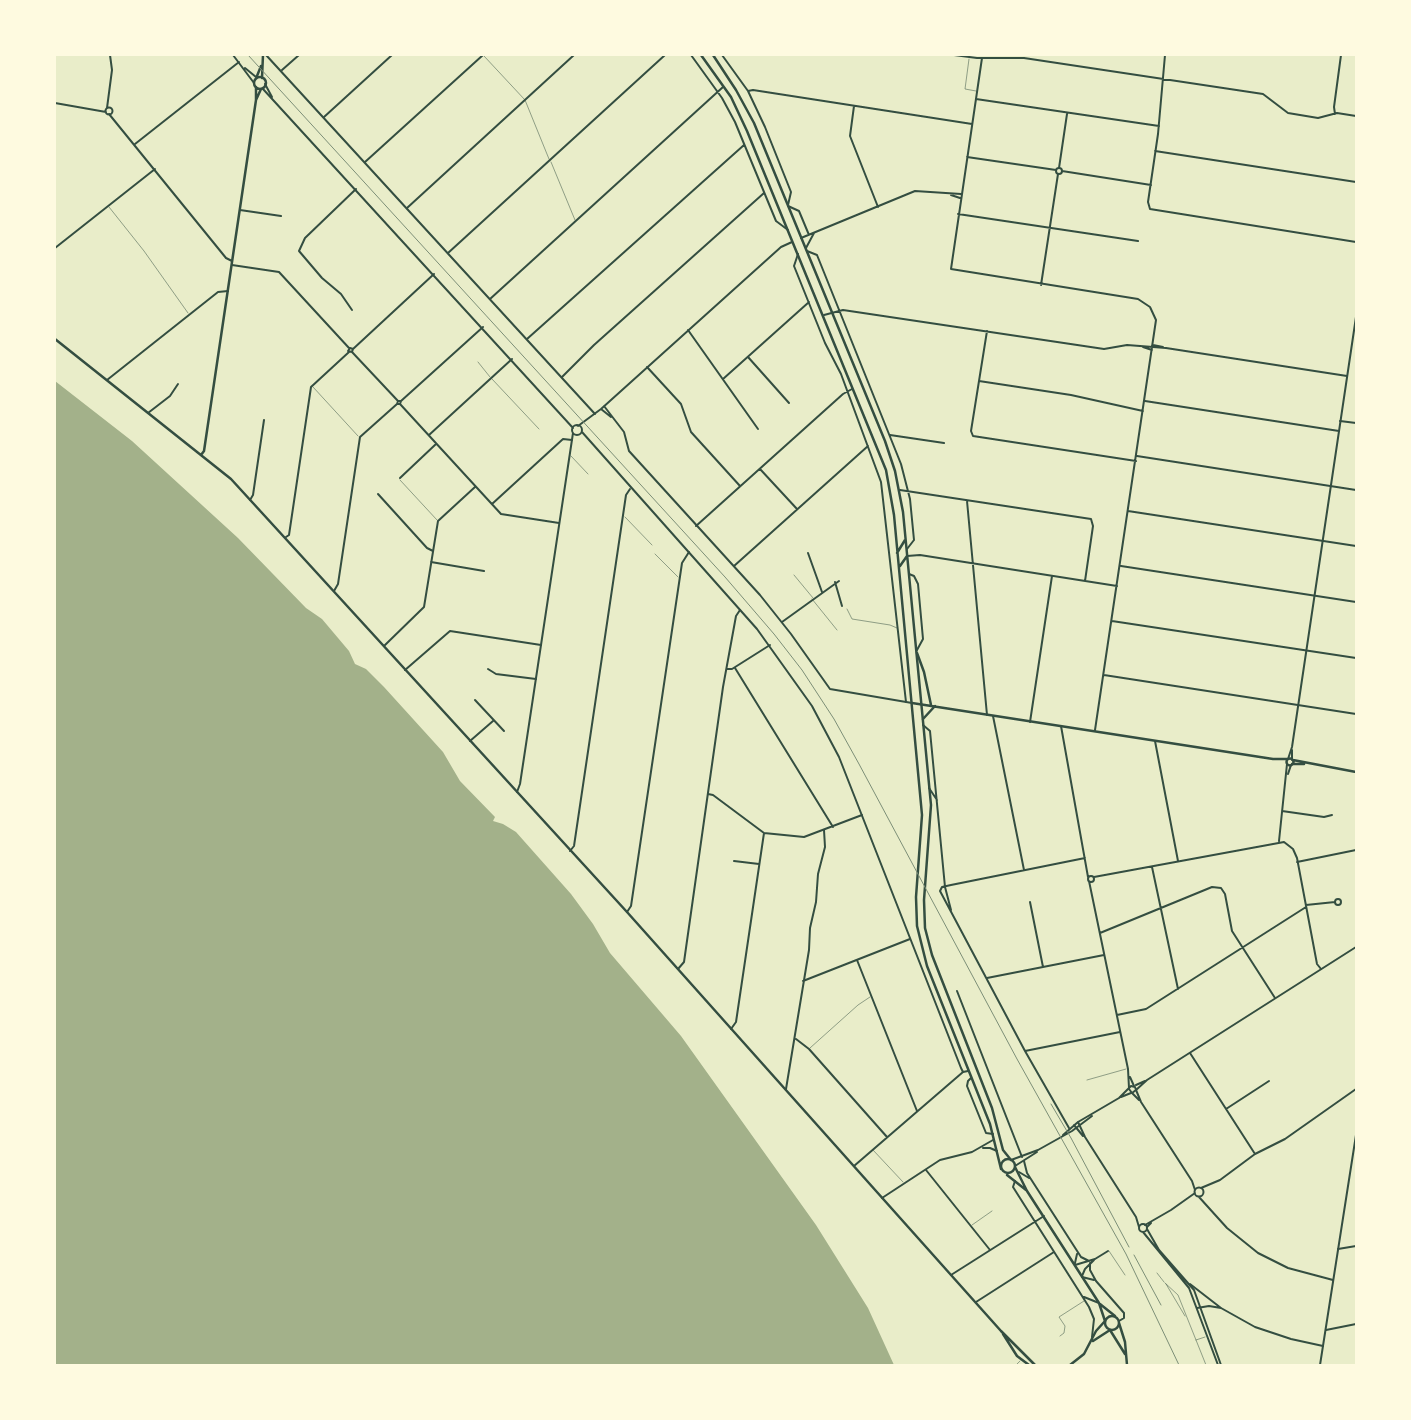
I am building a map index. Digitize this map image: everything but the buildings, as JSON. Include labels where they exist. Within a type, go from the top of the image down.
[{"type":"main road","points":[[201,455],[204,451],[240,210],[256,100],[255,85],[265,55]]},
{"type":"main road","points":[[701,55],[724,86],[747,131],[886,470],[892,498],[922,815],[922,841],[916,902],[921,947],[994,1136],[1002,1170],[1027,1191]]},
{"type":"main road","points":[[713,55],[750,114],[888,450],[900,490],[929,788],[931,828],[924,904],[930,946],[992,1108],[1003,1150],[1019,1172],[1027,1191],[1099,1303],[1105,1326],[1110,1330],[1125,1355]]},
{"type":"main road","points":[[256,100],[266,84],[262,78],[261,65]]},
{"type":"main road","points":[[257,76],[262,78]]},
{"type":"main road","points":[[255,85],[262,89]]},
{"type":"main road","points":[[793,241],[802,238]]},
{"type":"main road","points":[[55,338],[231,479],[627,912],[1001,1331],[1035,1365]]},
{"type":"main road","points":[[897,553],[905,538]]},
{"type":"main road","points":[[899,567],[907,556]]},
{"type":"main road","points":[[916,651],[921,659],[933,706],[923,720]]},
{"type":"main road","points":[[909,674],[918,673]]},
{"type":"main road","points":[[912,703],[1155,741],[1288,759],[1305,764],[1356,772]]},
{"type":"main road","points":[[1277,759],[1289,764],[1305,764]]},
{"type":"main road","points":[[1288,759],[1289,764]]},
{"type":"main road","points":[[1289,764],[1292,760]]},
{"type":"main road","points":[[942,1004],[950,1000]]},
{"type":"main road","points":[[967,1066],[976,1065]]},
{"type":"main road","points":[[969,1070],[976,1065]]},
{"type":"main road","points":[[1002,1170],[1002,1162],[1011,1160]]},
{"type":"main road","points":[[1002,1170],[1011,1173],[1015,1166]]},
{"type":"main road","points":[[1099,1303],[1116,1317],[1119,1322],[1125,1342],[1125,1355],[1128,1365]]},
{"type":"main road","points":[[1070,1365],[1083,1356],[1092,1342],[1095,1333],[1105,1321],[1110,1316],[1116,1317]]},
{"type":"main road","points":[[1092,1342],[1110,1330],[1117,1328],[1119,1322]]},
{"type":"main road","points":[[1001,1331],[1021,1360],[1027,1365]]},
{"type":"main road","points":[[1021,1360],[1028,1358]]},
{"type":"main road","points":[[1027,1365],[1028,1358]]},
{"type":"street","points":[[106,110],[109,101],[112,70],[110,55]]},
{"type":"street","points":[[233,55],[245,68],[255,85]]},
{"type":"street","points":[[265,55],[282,70],[595,414]]},
{"type":"street","points":[[282,70],[299,55]]},
{"type":"street","points":[[324,117],[392,55]]},
{"type":"street","points":[[366,162],[483,55]]},
{"type":"street","points":[[407,208],[574,55]]},
{"type":"street","points":[[448,253],[665,55]]},
{"type":"street","points":[[691,55],[717,91],[734,122],[776,221],[789,231]]},
{"type":"street","points":[[722,55],[748,92],[791,191],[788,205],[799,212],[809,235]]},
{"type":"street","points":[[954,55],[970,58],[1024,58],[1265,95],[1292,114],[1320,118],[1335,114],[1356,116]]},
{"type":"street","points":[[1165,55],[1156,151],[1148,204],[1150,209],[1356,242]]},
{"type":"street","points":[[1335,114],[1334,107],[1341,55]]},
{"type":"street","points":[[982,58],[950,262],[951,270],[1142,301],[1150,307],[1155,316],[1156,326],[1153,347],[1095,732]]},
{"type":"street","points":[[135,144],[240,62]]},
{"type":"street","points":[[245,68],[257,76]]},
{"type":"street","points":[[266,84],[272,96]]},
{"type":"street","points":[[490,298],[724,86]]},
{"type":"street","points":[[262,89],[272,96],[573,428],[520,784],[516,792]]},
{"type":"street","points":[[748,92],[753,90],[972,124]]},
{"type":"street","points":[[976,100],[1158,126]]},
{"type":"street","points":[[109,101],[116,120]]},
{"type":"street","points":[[55,103],[97,110],[110,108]]},
{"type":"street","points":[[854,106],[850,136],[878,207]]},
{"type":"street","points":[[106,110],[226,258],[232,263],[279,272],[492,505],[505,516],[560,524]]},
{"type":"street","points":[[109,114],[112,111]]},
{"type":"street","points":[[967,156],[1056,170],[1059,168],[1068,114]]},
{"type":"street","points":[[527,339],[744,145]]},
{"type":"street","points":[[1156,151],[1356,182]]},
{"type":"street","points":[[1059,168],[1062,171],[1151,185]]},
{"type":"street","points":[[55,248],[155,169]]},
{"type":"street","points":[[1041,285],[1058,174],[1056,170]]},
{"type":"street","points":[[1058,174],[1062,171]]},
{"type":"street","points":[[352,310],[340,294],[322,278],[299,251],[305,238],[356,189]]},
{"type":"street","points":[[802,238],[919,190],[961,194]]},
{"type":"street","points":[[562,377],[594,345],[764,193]]},
{"type":"street","points":[[947,194],[960,198]]},
{"type":"street","points":[[240,210],[281,216]]},
{"type":"street","points":[[958,214],[1138,241]]},
{"type":"street","points":[[814,233],[806,250],[817,256],[901,464],[908,491],[914,540],[906,549]]},
{"type":"street","points":[[573,428],[601,409],[781,247],[793,241]]},
{"type":"street","points":[[798,254],[795,256],[794,266],[825,343],[834,357],[869,446],[883,490],[906,702]]},
{"type":"street","points":[[285,538],[289,535],[312,386],[434,274]]},
{"type":"street","points":[[107,380],[220,291],[228,291]]},
{"type":"street","points":[[723,379],[809,302]]},
{"type":"street","points":[[823,315],[840,310],[1104,349],[1125,345],[1166,348],[1347,376]]},
{"type":"street","points":[[1292,760],[1298,705],[1356,317]]},
{"type":"street","points":[[334,591],[338,584],[360,438],[483,328]]},
{"type":"street","points":[[688,330],[758,428]]},
{"type":"street","points":[[987,331],[972,435],[1136,461]]},
{"type":"street","points":[[748,356],[789,403]]},
{"type":"street","points":[[428,435],[512,359]]},
{"type":"street","points":[[648,367],[681,404],[691,432],[740,486]]},
{"type":"street","points":[[979,381],[1071,395],[1143,411]]},
{"type":"street","points":[[148,413],[170,396],[178,384]]},
{"type":"street","points":[[696,526],[847,391],[854,389]]},
{"type":"street","points":[[1145,401],[1339,431]]},
{"type":"street","points":[[604,406],[624,432],[629,452],[734,566],[782,622],[828,687],[833,691],[912,703]]},
{"type":"street","points":[[601,409],[612,418]]},
{"type":"street","points":[[250,500],[253,495],[264,420]]},
{"type":"street","points":[[572,440],[582,431],[587,420]]},
{"type":"street","points":[[1340,420],[1356,423]]},
{"type":"street","points":[[568,421],[582,431],[588,441],[630,489],[770,645],[822,722],[862,815],[962,1071]]},
{"type":"street","points":[[573,433],[588,441]]},
{"type":"street","points":[[890,435],[944,443]]},
{"type":"street","points":[[492,505],[563,439],[572,440]]},
{"type":"street","points":[[400,478],[436,444]]},
{"type":"street","points":[[734,566],[869,446]]},
{"type":"street","points":[[1137,456],[1356,490]]},
{"type":"street","points":[[759,469],[798,509]]},
{"type":"street","points":[[384,646],[424,607],[438,521],[475,486]]},
{"type":"street","points":[[570,851],[574,846],[623,516],[627,492],[630,489]]},
{"type":"street","points":[[900,490],[1092,520],[1093,526],[1085,581]]},
{"type":"street","points":[[378,494],[427,548],[433,551]]},
{"type":"street","points":[[967,500],[987,715]]},
{"type":"street","points":[[1128,511],[1356,546]]},
{"type":"street","points":[[627,912],[631,906],[683,558],[688,552]]},
{"type":"street","points":[[808,553],[822,592]]},
{"type":"street","points":[[890,554],[897,553]]},
{"type":"street","points":[[907,556],[921,556],[1117,586]]},
{"type":"street","points":[[431,562],[484,571]]},
{"type":"street","points":[[1120,566],[1356,602]]},
{"type":"street","points":[[909,574],[914,576],[918,584],[922,641],[916,651]]},
{"type":"street","points":[[1030,722],[1052,576]]},
{"type":"street","points":[[782,622],[835,582],[839,581]]},
{"type":"street","points":[[835,582],[842,606]]},
{"type":"street","points":[[678,969],[684,962],[726,669],[736,616],[740,610]]},
{"type":"street","points":[[1112,621],[1356,658]]},
{"type":"street","points":[[405,670],[450,631],[541,645]]},
{"type":"street","points":[[726,669],[735,668],[770,645]]},
{"type":"street","points":[[735,668],[833,827]]},
{"type":"street","points":[[488,669],[496,674],[536,680]]},
{"type":"street","points":[[1104,675],[1356,714]]},
{"type":"street","points":[[475,700],[504,731]]},
{"type":"street","points":[[993,716],[1024,870]]},
{"type":"street","points":[[470,741],[494,720]]},
{"type":"street","points":[[923,725],[930,731],[945,886],[952,912]]},
{"type":"street","points":[[1060,726],[1087,865],[1092,878],[1092,893]]},
{"type":"street","points":[[1155,741],[1178,861]]},
{"type":"street","points":[[1288,759],[1292,748]]},
{"type":"street","points":[[1279,841],[1289,764]]},
{"type":"street","points":[[929,788],[937,800]]},
{"type":"street","points":[[708,794],[713,795],[764,833],[801,838],[862,815]]},
{"type":"street","points":[[1282,812],[1324,817],[1332,815]]},
{"type":"street","points":[[785,1090],[788,1085],[816,902],[818,876],[825,846],[824,830]]},
{"type":"street","points":[[731,1029],[736,1022],[764,833]]},
{"type":"street","points":[[1092,878],[1279,841],[1290,846],[1298,862],[1317,964],[1321,969]]},
{"type":"street","points":[[1298,862],[1356,850]]},
{"type":"street","points":[[1070,1128],[1025,1051],[952,912],[940,893],[941,888],[945,886],[1086,858]]},
{"type":"street","points":[[734,860],[760,864]]},
{"type":"street","points":[[1152,867],[1178,989]]},
{"type":"street","points":[[1092,878],[1089,881],[1129,1074],[1129,1088],[1141,1102]]},
{"type":"street","points":[[1100,933],[1212,887],[1221,888],[1225,894],[1232,931],[1275,998]]},
{"type":"street","points":[[1030,902],[1043,967]]},
{"type":"street","points":[[1117,1015],[1146,1009],[1306,906],[1335,902]]},
{"type":"street","points":[[803,981],[910,939]]},
{"type":"street","points":[[1015,1166],[1038,1150],[1080,1126],[1119,1098],[1129,1088],[1147,1080],[1356,947]]},
{"type":"street","points":[[987,978],[1104,955]]},
{"type":"street","points":[[857,960],[917,1111]]},
{"type":"street","points":[[957,991],[1024,1161],[1025,1168],[1077,1251],[1082,1258],[1090,1262]]},
{"type":"street","points":[[1025,1051],[1120,1032]]},
{"type":"street","points":[[795,1039],[809,1050],[888,1137]]},
{"type":"street","points":[[1190,1053],[1255,1154]]},
{"type":"street","points":[[854,1166],[967,1066]]},
{"type":"street","points":[[962,1071],[969,1070]]},
{"type":"street","points":[[1129,1074],[1141,1102],[1192,1181],[1196,1194],[1227,1228],[1258,1253],[1288,1268],[1333,1280]]},
{"type":"street","points":[[972,1078],[968,1081],[967,1086],[986,1132],[994,1136],[981,1149]]},
{"type":"street","points":[[1119,1098],[1132,1093],[1147,1080]]},
{"type":"street","points":[[1226,1109],[1269,1081]]},
{"type":"street","points":[[1139,1226],[1145,1226],[1196,1194],[1203,1193],[1211,1185],[1255,1154],[1285,1139],[1356,1091]]},
{"type":"street","points":[[1351,1093],[1356,1091]]},
{"type":"street","points":[[1063,1135],[1078,1122],[1094,1115]]},
{"type":"street","points":[[1078,1122],[1085,1137],[1136,1217],[1145,1226],[1159,1250],[1188,1284],[1201,1307],[1219,1365]]},
{"type":"street","points":[[1074,1125],[1085,1137]]},
{"type":"street","points":[[1320,1365],[1356,1135]]},
{"type":"street","points":[[882,1198],[940,1160],[981,1149],[990,1148],[997,1151]]},
{"type":"street","points":[[1011,1160],[1038,1150]]},
{"type":"street","points":[[926,1169],[990,1250]]},
{"type":"street","points":[[1019,1172],[1031,1179]]},
{"type":"street","points":[[1015,1181],[1012,1187],[1085,1300],[1093,1317],[1092,1342]]},
{"type":"street","points":[[1192,1181],[1200,1188],[1207,1205]]},
{"type":"street","points":[[1196,1194],[1200,1188],[1211,1185]]},
{"type":"street","points":[[951,1275],[1044,1216]]},
{"type":"street","points":[[1136,1217],[1143,1232],[1188,1284],[1221,1308],[1270,1333],[1323,1346]]},
{"type":"street","points":[[1143,1232],[1145,1226]]},
{"type":"street","points":[[1338,1249],[1356,1246]]},
{"type":"street","points":[[1077,1251],[1075,1265],[1090,1262],[1108,1251]]},
{"type":"street","points":[[976,1303],[1054,1252]]},
{"type":"street","points":[[1090,1262],[1082,1276],[1096,1281]]},
{"type":"street","points":[[1090,1262],[1089,1269],[1096,1281],[1124,1313],[1124,1318],[1119,1322]]},
{"type":"street","points":[[1188,1284],[1209,1335]]},
{"type":"street","points":[[1082,1296],[1099,1303]]},
{"type":"street","points":[[1197,1308],[1221,1308]]},
{"type":"street","points":[[1326,1330],[1356,1324]]},
{"type":"lane","points":[[483,55],[525,100],[575,220]]},
{"type":"lane","points":[[970,58],[965,89],[977,91]]},
{"type":"lane","points":[[108,206],[181,301],[189,315]]},
{"type":"lane","points":[[478,362],[539,429]]},
{"type":"lane","points":[[312,386],[360,438]]},
{"type":"lane","points":[[570,455],[588,474]]},
{"type":"lane","points":[[400,478],[438,521]]},
{"type":"lane","points":[[623,516],[627,517],[652,545]]},
{"type":"lane","points":[[655,554],[676,577],[680,577]]},
{"type":"lane","points":[[794,575],[837,630]]},
{"type":"lane","points":[[847,609],[852,619],[898,628]]},
{"type":"lane","points":[[809,1050],[858,1005],[871,996]]},
{"type":"lane","points":[[1087,1080],[1128,1069]]},
{"type":"lane","points":[[873,1150],[904,1183]]},
{"type":"lane","points":[[970,1226],[992,1211]]},
{"type":"lane","points":[[1108,1251],[1112,1252],[1125,1276]]},
{"type":"lane","points":[[1157,1273],[1186,1317]]},
{"type":"lane","points":[[1165,1283],[1178,1294],[1194,1340],[1206,1365]]},
{"type":"lane","points":[[1060,1336],[1064,1333],[1065,1326],[1060,1317],[1085,1300]]},
{"type":"lane","points":[[1194,1340],[1209,1335]]},
{"type":"lane","points":[[1016,1365],[1021,1360]]},
{"type":"shaded area","points":[[55,381],[132,441],[238,538],[306,608],[322,619],[349,651],[355,664],[366,669],[384,687],[443,752],[460,781],[495,817],[493,821],[503,824],[516,832],[571,894],[593,924],[610,953],[681,1036],[816,1225],[868,1308],[894,1365],[55,1365]]},
{"type":"railway","points":[[248,55],[725,577],[802,670],[834,719],[859,764],[1017,1059],[1126,1254],[1179,1365]]},
{"type":"railway","points":[[1051,1104],[1129,1247]]},
{"type":"railway","points":[[1134,1255],[1161,1305]]}]
